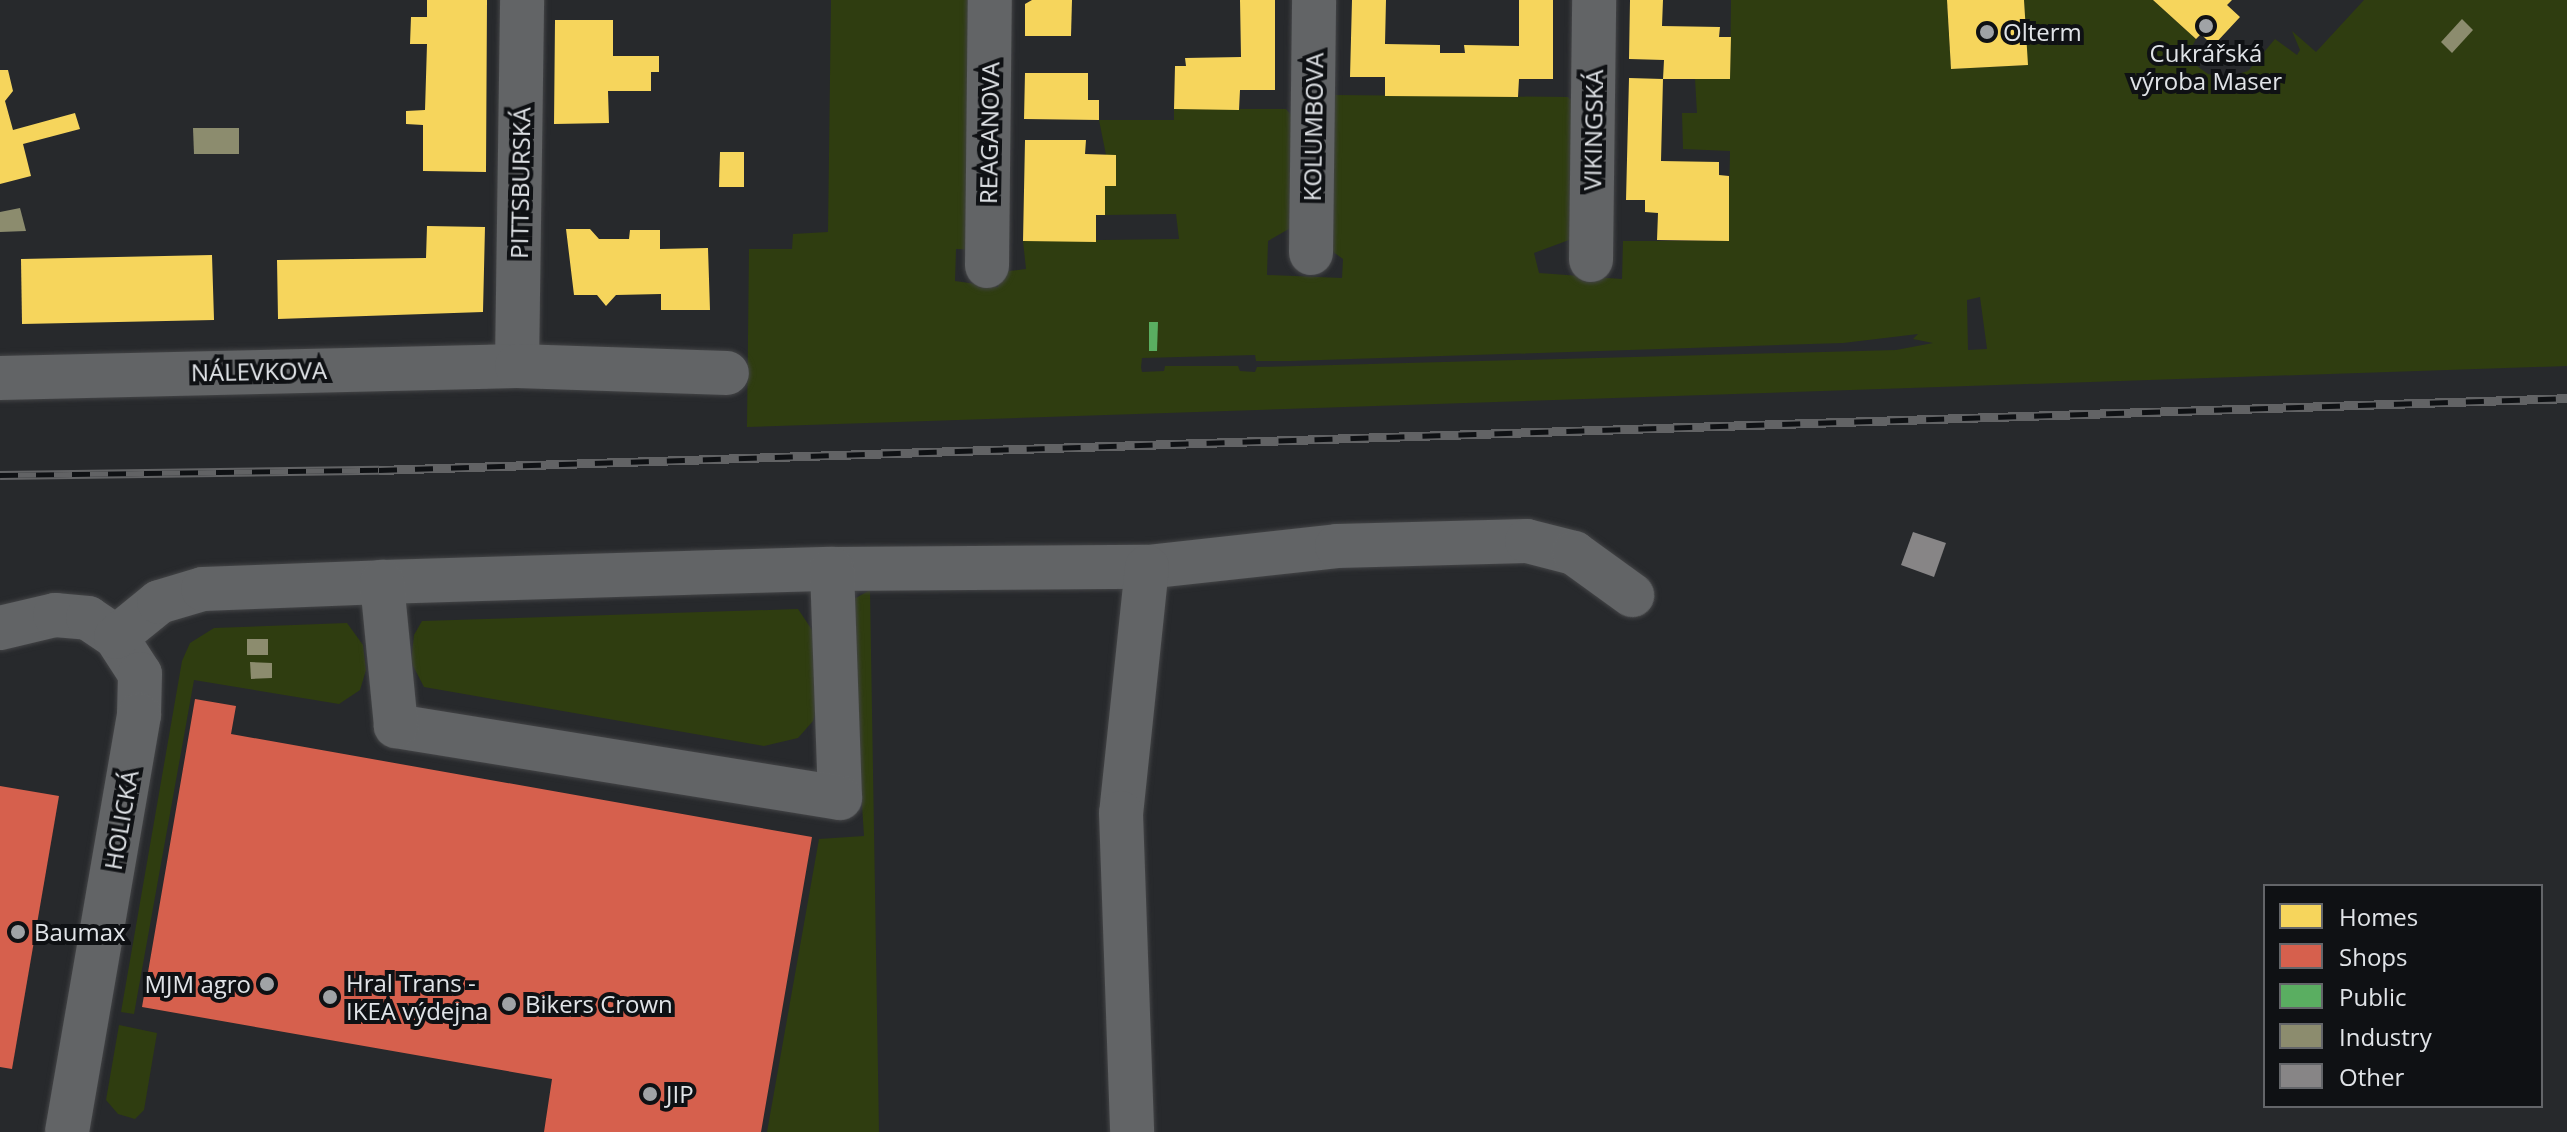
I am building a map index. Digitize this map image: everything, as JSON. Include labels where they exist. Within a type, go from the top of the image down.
[{"type":"street","name":"PITTSBURSKÁ","points":[[517,366],[522,0]]},
{"type":"street","name":"REAGANOVA","points":[[987,266],[990,0]]},
{"type":"street","name":"KOLUMBOVA","points":[[1311,253],[1314,0]]},
{"type":"street","name":"VIKINGSKÁ","points":[[1591,260],[1594,0]]},
{"type":"street","name":"NÁLEVKOVA","points":[[0,378],[517,366],[727,373]]},
{"type":"street","points":[[116,637],[150,608],[192,590],[832,569],[1147,567],[1337,546],[1527,541],[1574,553],[1632,595]]},
{"type":"street","points":[[1132,1132],[1121,813],[1147,567]]},
{"type":"street","points":[[382,582],[396,726],[840,798],[832,569]]},
{"type":"street","name":"HOLICKÁ","points":[[0,628],[73,615],[116,637],[140,674],[139,715],[67,1132]]},
{"type":"green space","points":[[831,0],[972,0],[978,250],[956,249],[955,281],[998,287],[1000,272],[1026,269],[1023,241],[1179,239],[1176,214],[1105,215],[1105,186],[1116,186],[1116,156],[1106,155],[1099,120],[1174,120],[1174,109],[1286,109],[1291,115],[1294,226],[1268,241],[1267,275],[1342,278],[1343,259],[1325,246],[1328,101],[1335,95],[1568,97],[1575,105],[1577,237],[1534,253],[1539,273],[1622,279],[1623,241],[1728,241],[1730,151],[1683,149],[1682,113],[1697,113],[1695,79],[1730,79],[1731,0],[1947,0],[1951,69],[2027,65],[2024,0],[2153,0],[2196,39],[2186,58],[2208,74],[2224,78],[2248,71],[2275,39],[2297,55],[2300,50],[2292,31],[2316,52],[2364,0],[2567,0],[2567,366],[747,427],[749,249],[792,249],[793,234],[828,232]],"holes":[[[1980,297],[1987,349],[1968,350],[1967,300]],[[1918,334],[1913,339],[1933,343],[1896,350],[1257,367],[1255,372],[1240,371],[1238,366],[1165,366],[1164,371],[1142,372],[1141,367],[1142,358],[1255,355],[1256,361],[1290,361],[1843,343]]]},
{"type":"green space","points":[[870,590],[879,1132],[767,1132],[819,839],[864,836],[850,617],[854,599]]},
{"type":"green space","points":[[798,609],[814,633],[820,701],[813,721],[798,738],[764,746],[424,687],[411,662],[414,635],[422,621]]},
{"type":"green space","points":[[347,623],[363,645],[366,670],[360,690],[339,704],[194,680],[134,1014],[121,1012],[182,661],[190,643],[214,628]]},
{"type":"green space","points":[[119,1025],[157,1033],[144,1110],[135,1119],[118,1114],[106,1100]]},
{"type":"building: Homes","points":[[427,0],[487,0],[486,172],[423,171],[423,125],[406,124],[406,111],[425,110],[427,44],[410,44],[411,17],[427,17]]},
{"type":"building: Homes","points":[[1032,0],[1072,0],[1071,36],[1025,36],[1025,4]]},
{"type":"building: Homes","points":[[1240,0],[1275,0],[1275,90],[1240,90],[1239,110],[1174,109],[1175,66],[1186,66],[1185,58],[1241,57]]},
{"type":"building: Homes","points":[[1352,0],[1386,0],[1385,44],[1440,45],[1440,53],[1465,53],[1464,45],[1519,46],[1519,0],[1553,0],[1553,79],[1519,79],[1518,97],[1385,96],[1385,77],[1350,77]]},
{"type":"building: Homes","points":[[1630,0],[1663,0],[1662,26],[1720,27],[1719,37],[1731,37],[1730,79],[1663,79],[1664,60],[1629,59]]},
{"type":"building: Homes","name":"Olterm","points":[[1947,0],[2024,0],[2028,65],[1951,69]]},
{"type":"building: Homes","name":"Cukrářská výroba Maser","points":[[2153,0],[2232,0],[2227,5],[2240,17],[2213,46],[2201,34],[2196,39]]},
{"type":"building: Homes","points":[[555,20],[613,20],[613,56],[659,56],[659,72],[651,72],[651,91],[608,91],[609,123],[554,124]]},
{"type":"building: Homes","points":[[0,70],[8,70],[13,91],[5,101],[13,130],[75,113],[80,129],[23,144],[31,176],[0,184]]},
{"type":"building: Homes","points":[[1025,73],[1088,73],[1088,100],[1099,100],[1099,120],[1024,119]]},
{"type":"building: Homes","points":[[1629,78],[1663,79],[1661,161],[1719,162],[1719,175],[1729,176],[1729,241],[1657,240],[1658,213],[1645,212],[1645,200],[1626,200]]},
{"type":"building: Homes","points":[[1025,140],[1086,140],[1085,154],[1116,155],[1116,186],[1105,186],[1105,215],[1096,215],[1096,242],[1023,241]]},
{"type":"building: Homes","points":[[720,152],[744,152],[744,187],[719,187]]},
{"type":"building: Homes","points":[[427,226],[485,227],[483,312],[278,319],[277,260],[426,258]]},
{"type":"building: Homes","points":[[566,229],[590,229],[599,239],[629,239],[630,230],[660,230],[660,249],[708,248],[710,310],[661,310],[661,294],[616,295],[606,306],[597,295],[574,295]]},
{"type":"building: Homes","points":[[212,255],[214,320],[22,324],[21,259]]},
{"type":"building: Shops","points":[[195,699],[236,706],[231,734],[812,837],[761,1132],[544,1132],[552,1079],[142,1007]]},
{"type":"building: Shops","name":"Baumax","points":[[0,786],[59,796],[12,1069],[0,1067]]},
{"type":"building: Public","points":[[1149,322],[1158,322],[1157,351],[1149,351]]},
{"type":"building: Industry","points":[[2462,19],[2473,30],[2452,53],[2441,42]]},
{"type":"building: Industry","points":[[193,128],[239,128],[239,154],[194,154]]},
{"type":"building: Industry","points":[[20,208],[26,231],[0,232],[0,212]]},
{"type":"building: Industry","points":[[247,639],[268,639],[268,655],[247,655]]},
{"type":"building: Industry","points":[[250,662],[272,663],[272,678],[251,679]]},
{"type":"building: Other","points":[[1913,532],[1946,543],[1934,577],[1901,565]]},
{"type":"railway","points":[[0,475],[379,470],[2567,398]]},
{"type":"place","name":"Cukrářská výroba Maser","points":[[2206,26]]},
{"type":"place","name":"Olterm","points":[[1987,32]]},
{"type":"place","name":"Baumax","points":[[18,932]]},
{"type":"place","name":"MJM agro","points":[[267,984]]},
{"type":"place","name":"Hral Trans - IKEA výdejna","points":[[330,997]]},
{"type":"place","name":"Bikers Crown","points":[[509,1004]]},
{"type":"place","name":"JIP","points":[[650,1094]]}]
